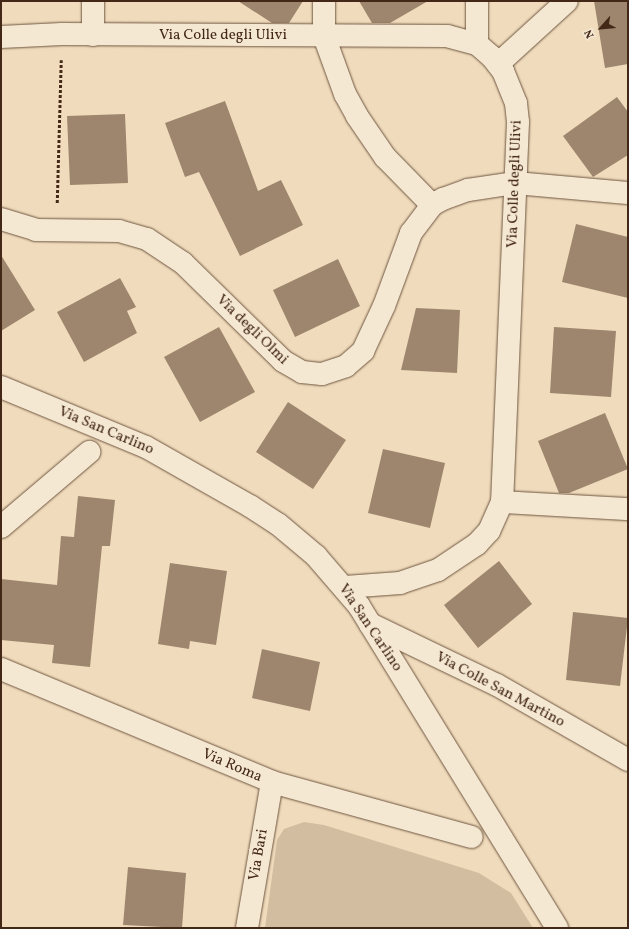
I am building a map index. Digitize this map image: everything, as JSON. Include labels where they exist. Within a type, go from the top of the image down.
[{"type":"street","points":[[93,1],[93,35]]},
{"type":"street","points":[[324,1],[324,36],[345,94],[366,131],[395,168],[432,205]]},
{"type":"street","points":[[477,1],[477,44]]},
{"type":"street","points":[[498,64],[567,1]]},
{"type":"street","name":"Via Colle degli Ulivi","points":[[1,37],[62,34],[447,36],[477,44],[498,64],[508,81],[518,115],[502,502],[489,531],[477,544],[438,570],[400,583],[345,587]]},
{"type":"street","name":"Via degli Olmi","points":[[1,219],[24,228],[56,232],[119,231],[147,239],[183,263],[283,361],[302,372],[322,374],[346,366],[362,351],[384,306],[403,249],[420,218],[432,205],[454,194],[515,183],[628,193]]},
{"type":"street","name":"Via San Carlino","points":[[1,387],[146,447],[250,506],[303,544],[345,587],[370,624],[557,928]]},
{"type":"street","points":[[1,527],[89,452]]},
{"type":"street","points":[[502,502],[628,509]]},
{"type":"street","name":"Via Colle San Martino","points":[[370,624],[497,684],[628,760]]},
{"type":"street","name":"Via Roma","points":[[1,669],[272,782],[472,837]]},
{"type":"street","name":"Via Bari","points":[[247,928],[272,782]]},
{"type":"path","points":[[56,232],[62,34]]},
{"type":"shaded area","points":[[304,822],[324,825],[479,873],[511,893],[533,928],[265,928],[277,840],[284,829]]},
{"type":"building","points":[[238,1],[303,1],[289,23],[272,23]]},
{"type":"building","points":[[359,1],[428,1],[390,23],[372,23]]},
{"type":"building","points":[[594,1],[628,1],[628,64],[605,68]]},
{"type":"building","points":[[617,97],[628,112],[628,155],[593,177],[563,136]]},
{"type":"building","points":[[225,101],[258,191],[281,180],[303,225],[240,256],[199,172],[185,177],[165,123]]},
{"type":"building","points":[[125,114],[128,183],[70,185],[67,116]]},
{"type":"building","points":[[576,224],[628,237],[628,298],[562,282]]},
{"type":"building","points":[[1,255],[35,310],[1,331]]},
{"type":"building","points":[[338,259],[360,306],[295,337],[273,290]]},
{"type":"building","points":[[120,278],[136,307],[127,311],[137,333],[84,362],[57,312]]},
{"type":"building","points":[[416,308],[460,310],[457,373],[401,370]]},
{"type":"building","points":[[219,327],[255,392],[200,422],[164,357]]},
{"type":"building","points":[[554,327],[616,331],[611,397],[550,393]]},
{"type":"building","points":[[288,402],[346,440],[313,489],[256,452]]},
{"type":"building","points":[[605,413],[628,469],[569,493],[559,493],[538,441]]},
{"type":"building","points":[[383,449],[445,463],[430,528],[368,513]]},
{"type":"building","points":[[78,496],[115,500],[110,546],[102,546],[90,667],[52,663],[54,645],[1,640],[1,579],[57,585],[61,536],[74,537]]},
{"type":"building","points":[[499,561],[532,604],[478,648],[444,605]]},
{"type":"building","points":[[170,563],[227,571],[216,645],[190,641],[189,649],[158,644]]},
{"type":"building","points":[[573,612],[628,618],[620,686],[566,680]]},
{"type":"building","points":[[262,649],[320,662],[310,711],[252,698]]},
{"type":"building","points":[[128,867],[186,873],[182,928],[123,925]]}]
